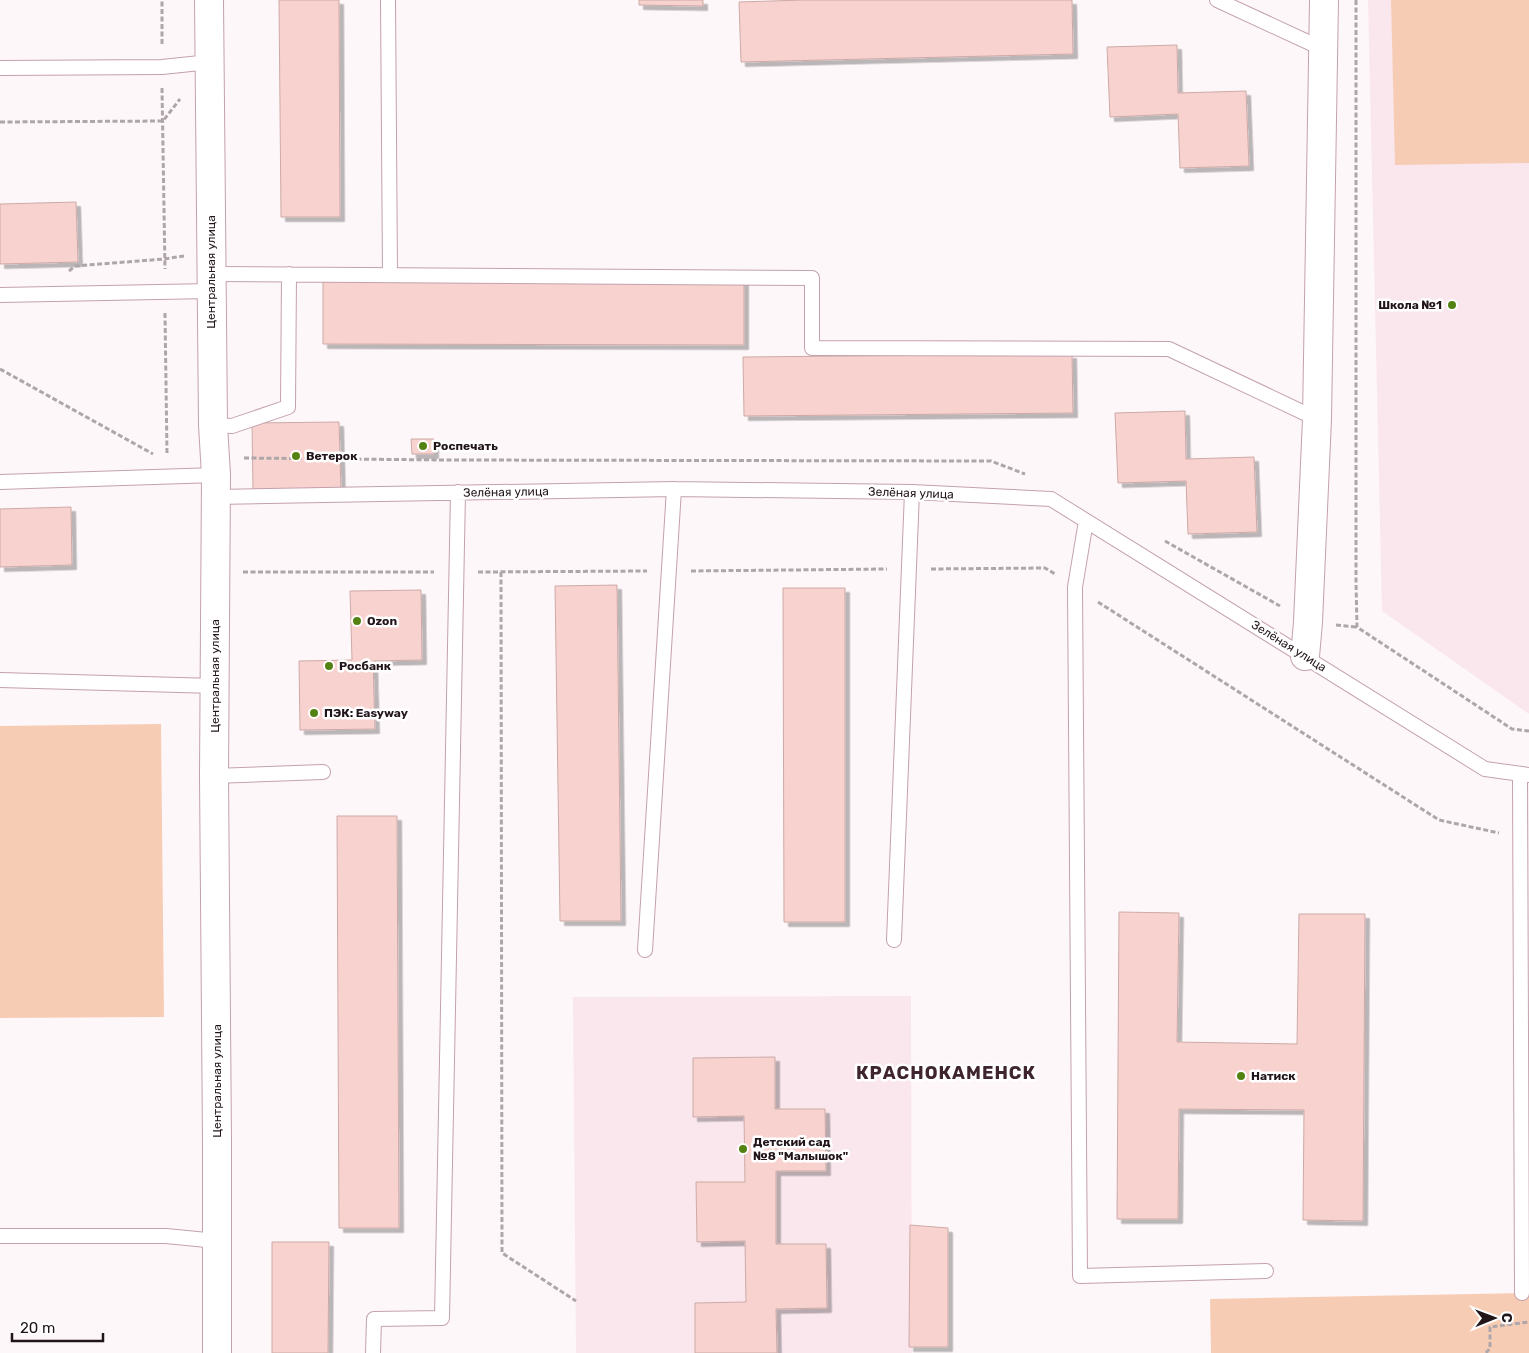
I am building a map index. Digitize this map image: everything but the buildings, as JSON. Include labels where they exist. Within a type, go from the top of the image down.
[{"type":"street","name":"Центральная улица","points":[[209,0],[213,425],[216,486],[214,776],[216,1353]]},
{"type":"street","points":[[1305,656],[1317,419],[1324,0]]},
{"type":"lane","points":[[388,0],[390,275]]},
{"type":"lane","points":[[1217,0],[1323,49]]},
{"type":"lane","points":[[0,68],[162,67],[210,62]]},
{"type":"lane","points":[[0,295],[165,292],[211,272],[812,278],[812,348],[1169,349],[1317,419]]},
{"type":"lane","points":[[213,425],[232,426],[288,407],[289,274]]},
{"type":"lane","name":"Зелёная улица","points":[[0,482],[458,492],[674,489],[912,492],[1051,499],[1485,769],[1525,775]]},
{"type":"lane","points":[[645,950],[674,489]]},
{"type":"lane","points":[[373,1353],[374,1319],[442,1318],[458,492]]},
{"type":"lane","points":[[894,940],[912,492]]},
{"type":"lane","points":[[1086,521],[1075,587],[1080,1276],[1266,1272]]},
{"type":"lane","points":[[0,680],[215,686]]},
{"type":"lane","points":[[214,776],[323,772]]},
{"type":"lane","points":[[1522,1293],[1525,1095],[1525,775]]},
{"type":"lane","points":[[0,1236],[166,1236],[217,1241]]},
{"type":"path","points":[[162,0],[167,462]]},
{"type":"path","points":[[1356,0],[1357,627],[1512,729],[1529,731]]},
{"type":"path","points":[[163,122],[180,99]]},
{"type":"path","points":[[0,122],[163,122]]},
{"type":"path","points":[[68,272],[75,266],[164,260],[211,272]]},
{"type":"path","points":[[0,368],[158,457]]},
{"type":"path","points":[[500,572],[502,1253],[576,1301]]},
{"type":"path","points":[[1486,1353],[1490,1348],[1490,1327],[1529,1322]]},
{"type":"shaded area","name":"Школа №1","points":[[1368,0],[1529,0],[1529,714],[1382,611]]},
{"type":"shaded area","points":[[1391,0],[1529,0],[1529,163],[1395,165]]},
{"type":"shaded area","points":[[161,724],[164,1017],[0,1018],[0,726]]},
{"type":"shaded area","name":"Детский сад №8 \"Малышок\"","points":[[911,996],[912,1353],[576,1353],[573,997]]},
{"type":"shaded area","points":[[1529,1293],[1529,1353],[1211,1353],[1210,1299]]},
{"type":"place","name":"Школа №1","points":[[1452,305]]},
{"type":"place","name":"Роспечать","points":[[423,446]]},
{"type":"place","name":"Ветерок","points":[[296,456]]},
{"type":"place","name":"Ozon","points":[[357,621]]},
{"type":"place","name":"Росбанк","points":[[329,666]]},
{"type":"place","name":"ПЭК: Easyway","points":[[314,713]]},
{"type":"place","name":"Натиск","points":[[1241,1076]]},
{"type":"place","name":"Детский сад №8 \"Малышок\"","points":[[743,1149]]},
{"type":"district","name":"КРАСНОКАМЕНСК","points":[[946,1073]]}]
